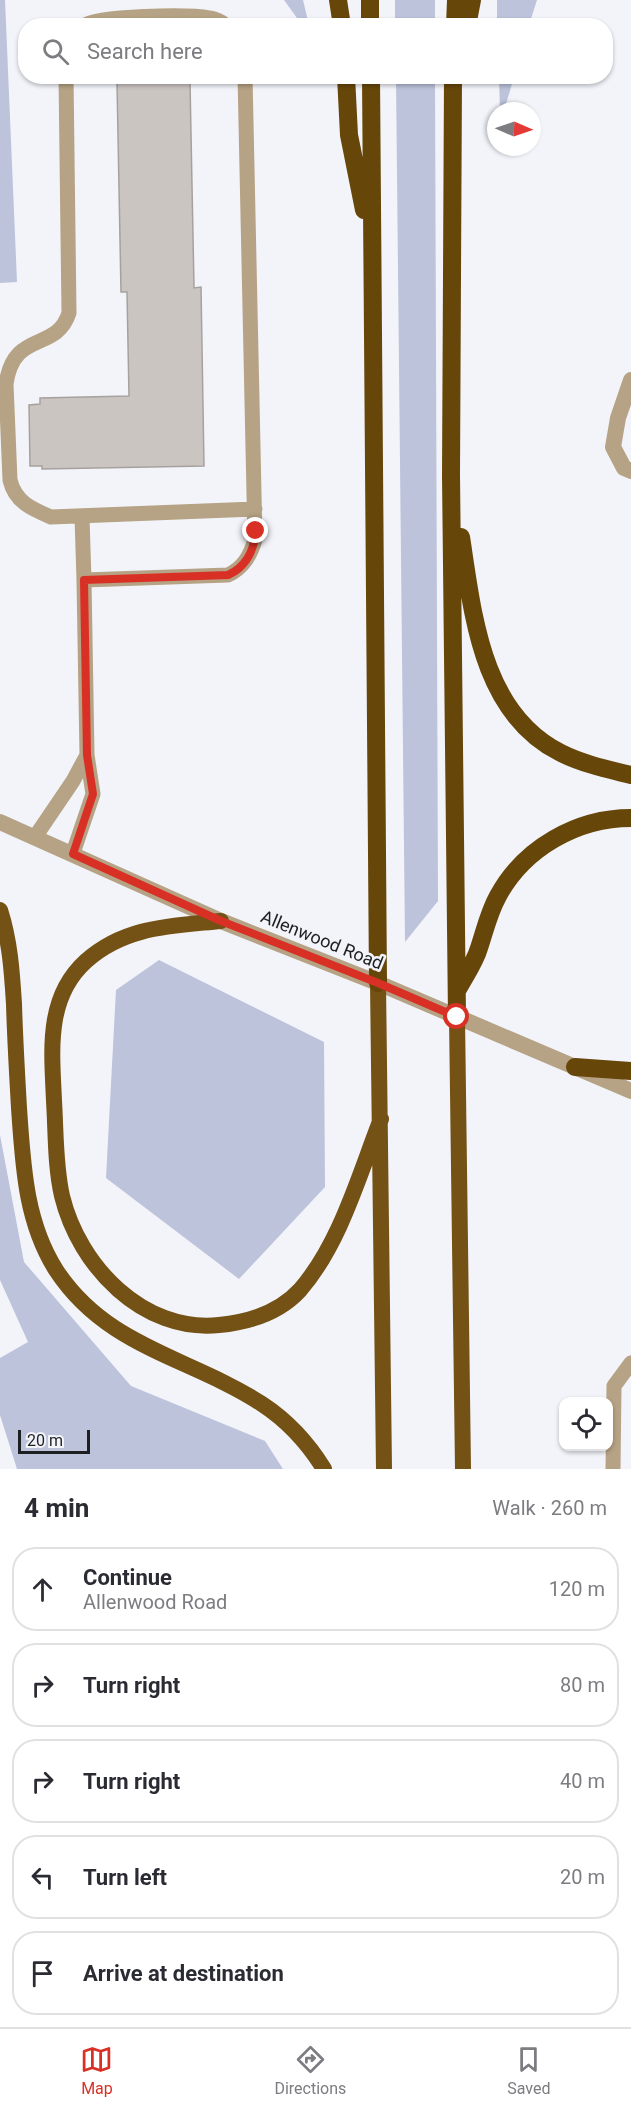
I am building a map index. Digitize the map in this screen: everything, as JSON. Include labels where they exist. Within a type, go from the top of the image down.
[{"type":"highway","points":[[338,0],[341,18]]},
{"type":"highway","points":[[370,0],[370,18]]},
{"type":"highway","points":[[455,18],[456,0]]},
{"type":"highway","points":[[469,18],[472,0]]},
{"type":"highway","points":[[346,84],[349,135],[373,253]]},
{"type":"highway","points":[[371,84],[384,1469]]},
{"type":"highway","points":[[454,84],[452,101],[452,475],[463,1469]]},
{"type":"highway","points":[[452,475],[480,645],[496,684],[517,717],[545,744],[574,759],[631,775]]},
{"type":"highway","points":[[457,991],[479,951],[488,918],[498,896],[510,877],[524,862],[550,840],[573,829],[618,818],[631,818]]},
{"type":"highway","points":[[0,910],[11,954],[23,1168],[29,1204],[41,1240],[56,1269],[76,1296],[114,1329],[239,1391],[275,1413],[292,1428],[324,1469]]},
{"type":"highway","points":[[221,921],[150,929],[121,937],[84,963],[69,982],[58,1005],[51,1042],[58,1165],[62,1195],[69,1219],[96,1267],[117,1289],[141,1307],[184,1324],[206,1327],[236,1324],[268,1314],[287,1302],[298,1291],[315,1271],[329,1247],[381,1119]]},
{"type":"highway","points":[[575,1067],[631,1071]]},
{"type":"street","points":[[631,380],[618,418],[613,447],[624,468],[631,471]]},
{"type":"street","name":"Allenwood Road","points":[[0,822],[221,921],[378,983],[631,1091]]},
{"type":"lane","points":[[152,18],[203,18]]},
{"type":"lane","points":[[66,84],[69,313],[61,330],[24,348],[17,355],[8,373],[6,384],[10,480],[13,490],[27,506],[51,517],[255,509]]},
{"type":"lane","points":[[84,580],[228,575],[241,567],[251,551],[256,531],[245,84]]},
{"type":"lane","points":[[73,854],[93,794],[87,755],[82,516]]},
{"type":"lane","points":[[35,837],[73,781],[87,755]]},
{"type":"lane","points":[[613,1469],[614,1386],[631,1363]]},
{"type":"shaded area","points":[[0,0],[5,0],[17,282],[0,283]]},
{"type":"shaded area","points":[[284,0],[303,0],[307,18],[297,18]]},
{"type":"shaded area","points":[[395,0],[435,0],[435,18],[395,18]]},
{"type":"shaded area","points":[[497,0],[537,0],[531,18],[497,18]]},
{"type":"shaded area","points":[[396,84],[435,84],[438,901],[405,942]]},
{"type":"shaded area","points":[[499,84],[512,84],[507,102],[500,102]]},
{"type":"shaded area","points":[[159,960],[324,1042],[325,1187],[239,1279],[106,1178],[116,990]]},
{"type":"shaded area","points":[[0,1135],[24,1262],[131,1386],[265,1441],[283,1469],[17,1469],[0,1415],[0,1358],[28,1342],[0,1280]]},
{"type":"building","points":[[117,84],[190,84],[194,288],[201,287],[204,466],[42,469],[42,466],[30,466],[29,405],[40,404],[40,398],[129,396],[127,292],[121,292]]},
{"type":"route","points":[[256,531],[255,540],[246,560],[235,572],[228,575],[84,580],[87,755],[93,794],[73,854],[221,921],[457,1017]]}]
